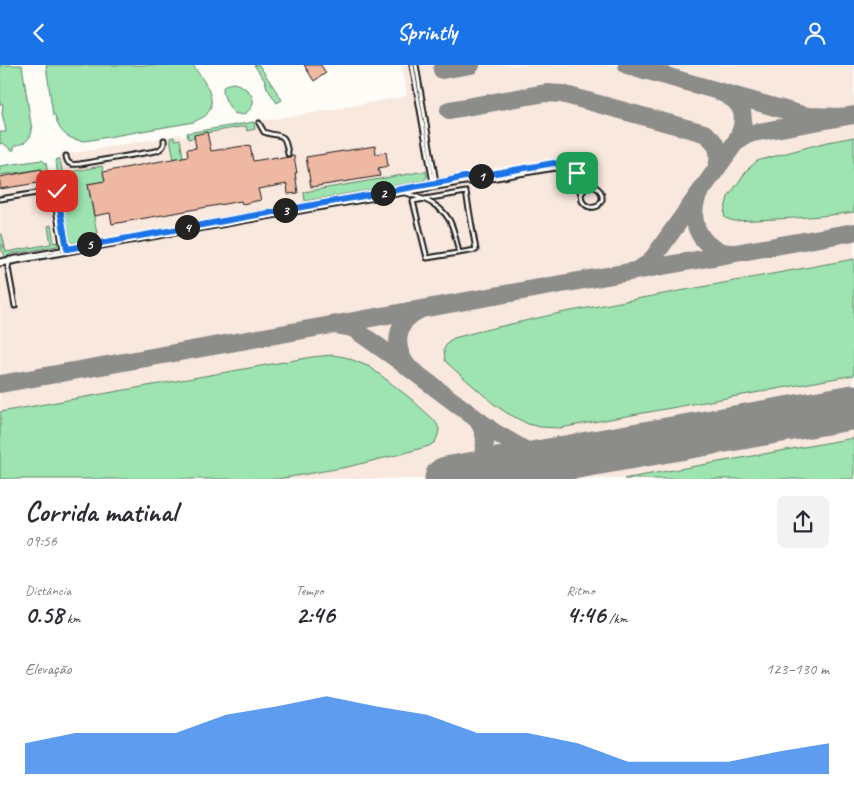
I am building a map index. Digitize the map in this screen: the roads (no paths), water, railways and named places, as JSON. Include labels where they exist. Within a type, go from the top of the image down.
[{"type":"lane","points":[[412,65],[434,183]]},
{"type":"lane","points":[[416,65],[434,183]]},
{"type":"lane","points":[[259,123],[266,134],[280,135],[283,138],[288,154]]},
{"type":"lane","points":[[66,157],[66,161],[73,165],[156,151],[165,143],[164,139]]},
{"type":"lane","points":[[554,163],[564,166],[588,180],[599,189],[602,196],[598,206],[590,207],[582,201],[577,184],[570,175],[556,168],[543,169],[10,263],[0,263],[65,249],[464,177],[554,163]]},
{"type":"lane","points":[[581,194],[587,187],[596,187]]},
{"type":"lane","points":[[55,191],[65,249]]},
{"type":"lane","points":[[0,199],[43,192]]},
{"type":"lane","points":[[466,192],[476,250],[427,258],[413,201],[425,199],[466,192]]},
{"type":"lane","points":[[405,193],[425,199],[440,208],[452,224],[459,253]]},
{"type":"lane","points":[[10,263],[8,268],[15,306]]}]
